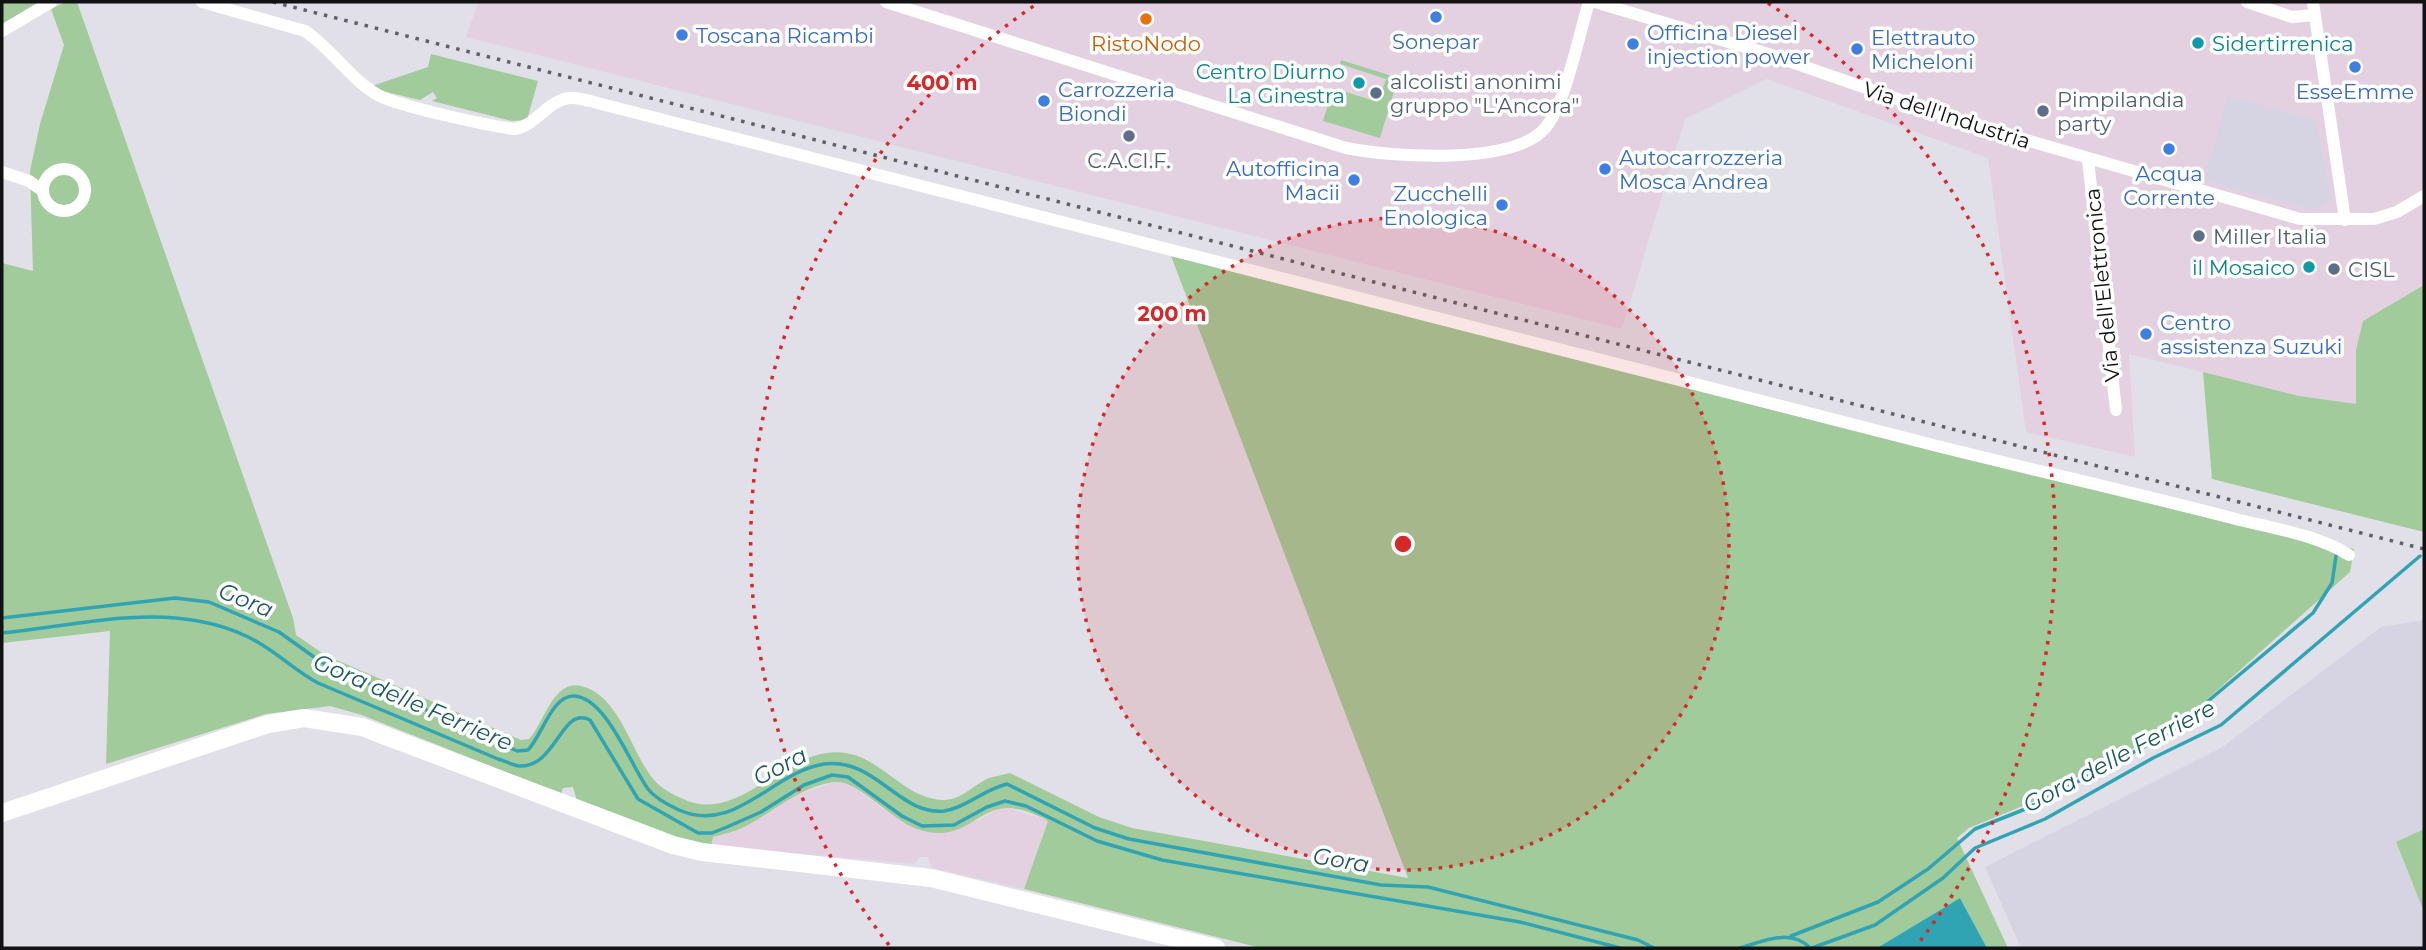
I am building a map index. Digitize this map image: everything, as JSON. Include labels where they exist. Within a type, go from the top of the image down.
[{"type":"street","points":[[2,31],[51,2]]},
{"type":"street","points":[[202,2],[305,31],[319,40],[368,87],[390,99],[514,129],[529,124],[562,100],[579,99],[1941,447],[2140,495],[2287,533],[2338,548],[2348,555]]},
{"type":"street","points":[[886,2],[1346,148],[1411,155],[1484,152],[1534,140],[1555,112],[1589,2]]},
{"type":"street","name":"Via dell'Industria","points":[[1595,2],[1740,45],[1967,123],[2300,219],[2385,217],[2424,196]]},
{"type":"street","points":[[2246,2],[2292,17],[2315,15]]},
{"type":"street","points":[[2313,2],[2345,220]]},
{"type":"street","name":"Via dell'Elettronica","points":[[2088,160],[2116,410]]},
{"type":"street","points":[[2,172],[45,185]]},
{"type":"street","points":[[2,813],[268,724],[304,718],[332,720],[388,736],[673,845],[712,853],[939,879],[1216,948]]},
{"type":"shaded area","points":[[478,2],[2424,2],[2424,285],[2363,321],[2356,350],[2356,405],[2299,396],[2129,354],[2135,457],[2026,432],[1988,158],[1767,79],[1685,119],[1622,329],[466,37]]},
{"type":"shaded area","points":[[2228,96],[2316,120],[2331,201],[2314,211],[2204,180]]},
{"type":"shaded area","points":[[2424,620],[2424,829],[2396,843],[2424,912],[2424,948],[2021,948],[1985,867],[2221,748],[2381,627]]},
{"type":"shaded area","points":[[838,781],[853,787],[903,823],[979,820],[996,810],[1008,808],[1048,820],[1024,889],[932,868],[927,857],[920,857],[914,864],[711,846],[713,837],[742,828],[793,796]]},
{"type":"green space","points":[[2,2],[39,2],[2,24]]},
{"type":"green space","points":[[66,2],[77,2],[293,618],[296,635],[325,655],[521,740],[529,739],[550,704],[563,689],[581,686],[606,701],[624,726],[654,780],[674,795],[701,804],[719,803],[737,797],[808,758],[827,753],[844,753],[860,757],[926,797],[949,800],[989,778],[1010,773],[1099,817],[1132,828],[1408,878],[1171,256],[1997,463],[2354,549],[2350,572],[2174,729],[2095,767],[2030,803],[1969,828],[1957,838],[2008,948],[1987,948],[1960,898],[1877,948],[1261,948],[1024,889],[1048,821],[1023,811],[1007,808],[996,810],[957,830],[933,833],[907,825],[864,793],[843,783],[834,782],[798,794],[740,829],[713,837],[711,846],[648,830],[577,801],[573,787],[563,788],[561,794],[362,715],[330,706],[266,714],[106,764],[110,631],[2,643],[2,263],[33,271],[30,171],[40,124],[64,45],[51,9]]},
{"type":"green space","points":[[431,54],[538,81],[527,120],[512,121],[432,101],[437,98],[433,92],[420,100],[372,86],[428,67]]},
{"type":"green space","points":[[1341,60],[1398,78],[1380,138],[1323,121],[1333,88],[1378,102],[1386,79],[1340,64]]},
{"type":"green space","points":[[2424,285],[2424,532],[2212,479],[2203,372],[2299,396],[2356,404],[2356,350],[2363,321]]},
{"type":"green space","points":[[2424,829],[2424,912],[2396,842]]},
{"type":"water","points":[[1960,898],[1987,948],[1877,948]]},
{"type":"waterway","points":[[1791,936],[1878,902],[1928,869],[1975,829],[2028,808],[2170,733],[2313,613],[2332,583],[2336,556]]},
{"type":"waterway","name":"Gora delle Ferriere","points":[[1812,948],[1875,925],[1943,878],[1975,848],[2045,819],[2153,758],[2221,725],[2420,556]]},
{"type":"waterway","name":"Gora","points":[[2,618],[175,598],[209,602],[279,632],[321,662],[517,751],[528,750],[553,709],[566,697],[586,699],[597,708],[617,734],[651,792],[675,808],[699,816],[736,809],[787,778],[824,764],[842,764],[858,769],[914,805],[928,810],[952,809],[1007,784],[1095,828],[1129,839],[1381,885],[1428,887],[1638,940],[1654,948]]},
{"type":"waterway","name":"Gora delle Ferriere","points":[[2,633],[125,618],[187,619],[217,625],[256,641],[318,683],[519,766],[532,764],[542,758],[572,721],[580,718],[590,720],[638,799],[698,833],[712,833],[727,827],[761,812],[804,785],[832,775],[848,777],[902,816],[922,826],[954,825],[987,807],[1005,801],[1026,806],[1097,841],[1162,860],[1520,922],[1620,948]]},
{"type":"waterway","name":"Gora","points":[[1740,948],[1786,937],[1803,942],[1810,948]]},
{"type":"railway","points":[[273,2],[2424,549]]},
{"type":"place","name":"Sonepar","points":[[1436,17]]},
{"type":"place","name":"RistoNodo","points":[[1146,19]]},
{"type":"place","name":"Toscana Ricambi","points":[[682,35]]},
{"type":"place","name":"Sidertirrenica","points":[[2198,43]]},
{"type":"place","name":"Officina Diesel injection power","points":[[1633,44]]},
{"type":"place","name":"Elettrauto Micheloni","points":[[1857,49]]},
{"type":"place","name":"EsseEmme","points":[[2355,67]]},
{"type":"place","name":"Centro Diurno La Ginestra","points":[[1359,83]]},
{"type":"place","name":"alcolisti anonimi gruppo \"L'Ancora\"","points":[[1376,93]]},
{"type":"place","name":"Carrozzeria Biondi","points":[[1044,101]]},
{"type":"place","name":"Pimpilandia party","points":[[2043,111]]},
{"type":"place","name":"C.A.CI.F.","points":[[1129,136]]},
{"type":"place","name":"Acqua Corrente","points":[[2169,149]]},
{"type":"place","name":"Autocarrozzeria Mosca Andrea","points":[[1605,169]]},
{"type":"place","name":"Autofficina Macii","points":[[1354,180]]},
{"type":"place","name":"Zucchelli Enologica","points":[[1502,205]]},
{"type":"place","name":"Miller Italia","points":[[2199,236]]},
{"type":"place","name":"il Mosaico","points":[[2309,267]]},
{"type":"place","name":"CISL","points":[[2334,269]]},
{"type":"place","name":"Centro assistenza Suzuki","points":[[2146,334]]}]
